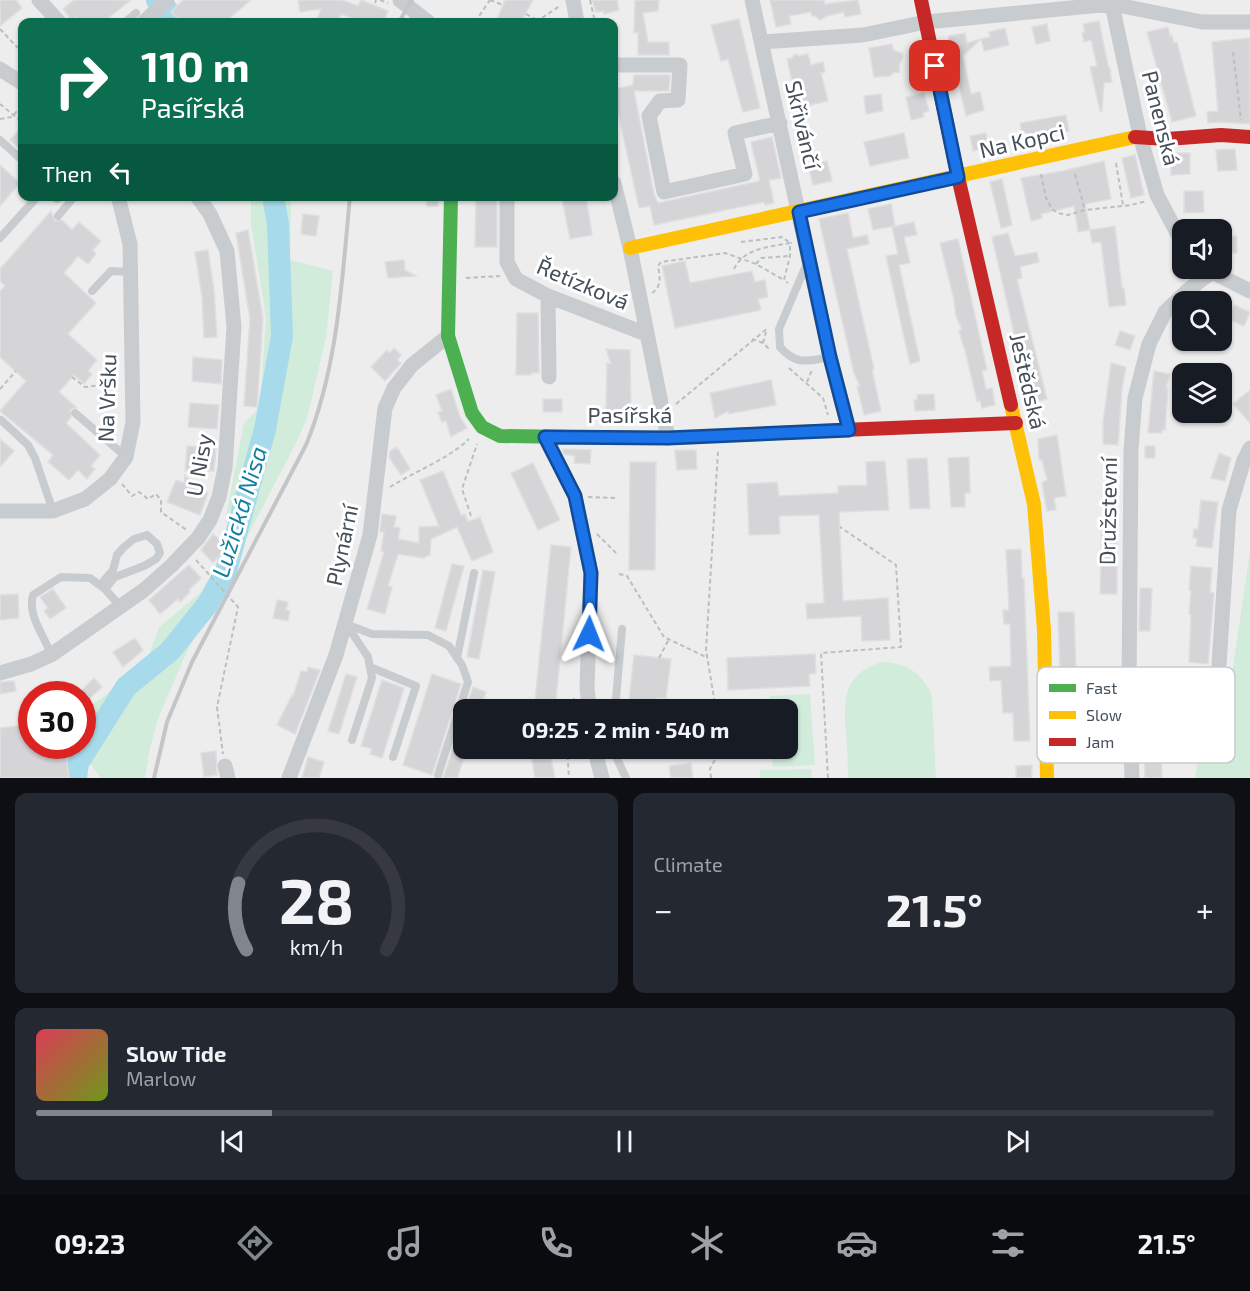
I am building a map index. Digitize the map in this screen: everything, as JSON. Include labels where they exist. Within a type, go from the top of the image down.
[{"type":"street","points":[[39,0],[55,18]]},
{"type":"street","points":[[140,18],[167,0]]},
{"type":"street","points":[[400,0],[424,18]]},
{"type":"street","name":"Skřivánčí","points":[[752,0],[799,212],[798,242],[809,259],[830,357],[849,430]]},
{"type":"street","name":"Ještědská","points":[[921,0],[958,177],[1034,504],[1045,667]]},
{"type":"street","points":[[569,1],[575,18]]},
{"type":"street","points":[[761,42],[863,35],[926,22],[1111,2],[1202,22],[1250,22]]},
{"type":"street","name":"Panenská","points":[[1111,2],[1140,136],[1157,195],[1172,223]]},
{"type":"street","points":[[618,64],[680,65],[678,100],[660,101],[649,116],[664,192],[745,174],[735,133],[780,123]]},
{"type":"street","points":[[0,69],[18,80]]},
{"type":"street","name":"Na Kopci","points":[[630,248],[1140,136],[1167,139],[1221,135],[1247,137]]},
{"type":"street","name":"Řetízková","points":[[618,199],[668,438]]},
{"type":"street","name":"Na Vršku","points":[[0,511],[53,511],[85,499],[114,474],[126,457],[133,422],[130,244],[119,201]]},
{"type":"street","name":"U Nisy","points":[[0,673],[31,664],[51,655],[121,607],[151,584],[187,549],[210,520],[219,497],[225,468],[234,327],[227,251],[210,214],[201,201]]},
{"type":"street","points":[[451,201],[448,336],[472,413],[482,427]]},
{"type":"street","name":"Řetízková","points":[[507,201],[507,262],[516,279],[548,296],[646,334]]},
{"type":"street","name":"Družstevní","points":[[1129,667],[1131,450],[1135,398],[1149,344],[1165,312],[1200,279]]},
{"type":"street","points":[[1227,279],[1250,291]]},
{"type":"street","points":[[548,296],[549,377]]},
{"type":"street","name":"Plynární","points":[[289,778],[346,624],[370,535],[385,408],[394,387],[412,365],[448,336]]},
{"type":"street","name":"Pasířská","points":[[482,427],[500,436],[668,438],[1016,423]]},
{"type":"street","points":[[545,437],[575,496],[591,573],[588,699]]},
{"type":"street","points":[[1219,665],[1229,510],[1244,460],[1250,448]]},
{"type":"street","points":[[597,759],[602,778]]},
{"type":"street","name":"Ještědská","points":[[1047,763],[1047,778]]},
{"type":"street","name":"Družstevní","points":[[1131,763],[1132,778]]},
{"type":"lane","points":[[0,140],[18,156]]},
{"type":"lane","points":[[0,238],[33,201]]},
{"type":"lane","points":[[58,216],[71,201]]},
{"type":"lane","points":[[809,259],[779,329],[780,347],[787,355],[798,361],[806,362],[830,357]]},
{"type":"lane","points":[[92,291],[111,271],[130,272]]},
{"type":"lane","points":[[75,412],[126,457]]},
{"type":"lane","points":[[1,420],[28,445],[35,458],[53,511]]},
{"type":"lane","points":[[147,535],[158,544],[160,553],[156,559],[134,571],[115,577],[103,587],[113,570],[117,555],[134,539],[147,535]]},
{"type":"lane","points":[[457,658],[474,573]]},
{"type":"lane","points":[[51,655],[39,633],[31,601],[33,595],[61,577],[90,578],[103,587],[121,607]]},
{"type":"lane","points":[[346,624],[372,633],[428,635],[449,646],[462,665],[468,682],[438,775]]},
{"type":"lane","points":[[346,624],[368,657],[372,678],[352,740]]},
{"type":"lane","points":[[616,699],[622,628]]},
{"type":"lane","points":[[370,667],[416,686],[393,757]]},
{"type":"lane","points":[[617,759],[626,778]]},
{"type":"path","points":[[478,18],[490,0],[503,5]]},
{"type":"path","points":[[590,0],[594,18]]},
{"type":"path","points":[[543,18],[569,1]]},
{"type":"path","points":[[526,14],[536,18]]},
{"type":"path","points":[[0,29],[18,48]]},
{"type":"path","points":[[1233,52],[1247,137]]},
{"type":"path","points":[[0,104],[18,119]]},
{"type":"path","points":[[0,119],[13,115],[18,109]]},
{"type":"path","points":[[1116,164],[1123,205]]},
{"type":"path","points":[[1041,174],[1046,198],[1052,208],[1058,213],[1068,215],[1085,210],[1144,203],[1157,195]]},
{"type":"path","points":[[1075,174],[1085,210]]},
{"type":"path","points":[[735,243],[782,237],[798,242]]},
{"type":"path","points":[[784,280],[790,256],[798,242]]},
{"type":"path","points":[[734,269],[741,257],[760,249],[798,242]]},
{"type":"path","points":[[647,294],[658,288],[660,281],[658,266],[661,262],[725,253],[756,264],[789,284]]},
{"type":"path","points":[[756,264],[761,258],[790,256]]},
{"type":"path","points":[[449,279],[501,276],[510,271]]},
{"type":"path","points":[[763,343],[771,321]]},
{"type":"path","points":[[671,396],[673,406],[752,339],[767,330]]},
{"type":"path","points":[[752,339],[763,343],[770,351]]},
{"type":"path","points":[[785,364],[823,398],[829,418]]},
{"type":"path","points":[[0,389],[16,371]]},
{"type":"path","points":[[72,377],[85,387],[132,382]]},
{"type":"path","points":[[375,496],[419,469],[456,452],[482,427]]},
{"type":"path","points":[[471,516],[462,489],[482,427]]},
{"type":"path","points":[[714,699],[706,650],[719,436]]},
{"type":"path","points":[[114,474],[132,496],[139,492],[148,499],[156,494],[161,500],[161,512],[198,538]]},
{"type":"path","points":[[575,496],[615,498]]},
{"type":"path","points":[[828,778],[821,653],[901,647],[896,565],[840,527]]},
{"type":"path","points":[[187,549],[238,607],[217,707],[226,772]]},
{"type":"path","points":[[619,574],[627,576],[664,637],[708,658]]},
{"type":"path","points":[[659,658],[669,639]]},
{"type":"path","points":[[567,759],[568,778]]},
{"type":"path","points":[[711,778],[710,769],[715,759]]},
{"type":"green space","points":[[251,201],[291,201],[290,260],[333,271],[326,338],[307,418],[184,658],[158,719],[145,778],[101,778],[86,759],[96,759],[96,702],[145,665],[159,627],[217,579],[234,524],[225,522],[244,423],[260,407],[266,318],[251,224]]},
{"type":"green space","points":[[1250,551],[1250,778],[1195,778],[1197,763],[1235,763],[1235,667],[1233,667]]},
{"type":"green space","points":[[882,662],[898,664],[913,671],[924,681],[932,696],[936,778],[848,778],[845,711],[848,690],[860,674],[869,667]]},
{"type":"green space","points":[[810,694],[815,765],[773,767],[773,759],[798,759],[798,699],[770,699],[770,696]]},
{"type":"green space","points":[[811,769],[812,778],[760,778],[760,770]]},
{"type":"building","points":[[0,0],[16,0],[22,8],[0,26]]},
{"type":"building","points":[[74,0],[131,0],[108,18],[70,18],[63,9]]},
{"type":"building","points":[[183,0],[251,0],[230,18],[178,18],[171,12]]},
{"type":"building","points":[[298,0],[342,0],[358,6],[361,0],[388,11],[385,18],[352,18],[341,14],[340,18],[318,18],[321,9],[300,12]]},
{"type":"building","points":[[505,0],[533,0],[523,18],[498,18]]},
{"type":"building","points":[[592,0],[617,0],[619,10],[604,14],[604,11],[596,12]]},
{"type":"building","points":[[635,0],[659,0],[658,11],[643,13],[648,42],[669,42],[669,55],[638,55],[638,32],[634,33]]},
{"type":"building","points":[[770,0],[824,0],[825,4],[858,0],[861,14],[845,17],[844,12],[820,20],[812,16],[811,12],[789,16],[791,24],[776,27]]},
{"type":"building","points":[[739,19],[760,108],[743,112],[728,59],[721,61],[711,25]]},
{"type":"building","points":[[1099,21],[1112,82],[1104,83],[1102,111],[1100,111],[1090,67],[1097,66],[1091,40],[1084,42],[1082,33],[1085,32],[1083,24]]},
{"type":"building","points":[[1047,24],[1050,41],[1036,44],[1032,27]]},
{"type":"building","points":[[1168,27],[1174,43],[1177,42],[1196,116],[1172,122],[1147,32]]},
{"type":"building","points":[[1005,28],[1009,45],[984,51],[981,39],[990,37],[989,32]]},
{"type":"building","points":[[965,33],[967,43],[981,39],[963,56],[971,94],[980,92],[984,110],[966,116],[952,55],[947,47],[949,36]]},
{"type":"building","points":[[1250,38],[1250,124],[1208,123],[1207,112],[1218,111],[1212,42]]},
{"type":"building","points":[[892,44],[893,50],[902,53],[900,72],[890,76],[874,77],[869,48]]},
{"type":"building","points":[[795,54],[799,56],[808,54],[811,65],[823,62],[825,72],[821,73],[828,101],[798,108],[787,59],[792,58]]},
{"type":"building","points":[[634,75],[670,75],[669,91],[634,91],[654,194],[658,203],[760,181],[751,142],[772,137],[781,178],[769,180],[774,203],[765,205],[764,202],[654,225],[650,206],[639,208],[618,113],[618,88],[633,85]]},
{"type":"building","points":[[924,93],[929,111],[923,113],[924,117],[911,120],[906,97]]},
{"type":"building","points":[[881,94],[883,111],[866,114],[864,96]]},
{"type":"building","points":[[1066,115],[1069,131],[1029,139],[1027,133],[1022,134],[1020,123]]},
{"type":"building","points":[[18,131],[18,147],[10,140]]},
{"type":"building","points":[[904,133],[909,158],[870,166],[864,142]]},
{"type":"building","points":[[986,133],[988,148],[973,151],[970,136]]},
{"type":"building","points":[[1235,149],[1237,170],[1218,171],[1216,150]]},
{"type":"building","points":[[1171,153],[1190,153],[1190,174],[1171,175]]},
{"type":"building","points":[[1135,155],[1144,195],[1131,198],[1122,158]]},
{"type":"building","points":[[827,161],[832,181],[813,185],[808,165]]},
{"type":"building","points":[[1104,161],[1111,199],[1085,204],[1090,230],[1078,232],[1074,206],[1041,214],[1042,218],[1031,221],[1021,178]]},
{"type":"building","points":[[0,165],[18,181],[18,185],[0,206]]},
{"type":"building","points":[[1002,179],[1012,225],[1001,228],[990,182]]},
{"type":"building","points":[[1184,191],[1203,191],[1204,212],[1184,213]]},
{"type":"building","points":[[426,201],[438,201],[438,206],[427,207]]},
{"type":"building","points":[[476,201],[497,201],[497,247],[475,247]]},
{"type":"building","points":[[562,201],[587,201],[592,235],[570,239]]},
{"type":"building","points":[[891,204],[895,226],[873,230],[868,209]]},
{"type":"building","points":[[51,211],[55,221],[62,220],[72,230],[79,222],[101,241],[93,250],[96,254],[88,264],[78,256],[64,273],[96,303],[68,334],[97,360],[88,371],[92,374],[84,384],[74,375],[59,392],[76,407],[70,410],[71,417],[66,423],[100,455],[91,466],[95,469],[87,479],[78,470],[69,480],[48,462],[53,455],[0,411],[26,381],[0,357],[0,291],[5,286],[0,281],[0,269]]},
{"type":"building","points":[[848,213],[853,238],[867,235],[869,244],[847,249],[881,411],[864,415],[857,386],[860,386],[854,373],[819,219]]},
{"type":"building","points":[[303,214],[319,216],[316,236],[301,234]]},
{"type":"building","points":[[914,222],[917,235],[904,237],[910,263],[899,265],[920,361],[910,364],[886,256],[898,254],[892,227]]},
{"type":"building","points":[[1115,226],[1126,305],[1109,307],[1101,242],[1092,243],[1090,230]]},
{"type":"building","points":[[248,230],[263,318],[257,407],[244,406],[250,319],[236,233]]},
{"type":"building","points":[[1008,233],[1015,256],[1037,252],[1039,262],[1020,267],[1022,278],[1017,279],[1047,399],[1030,403],[992,237]]},
{"type":"building","points":[[1232,236],[1237,236],[1237,253],[1232,253]]},
{"type":"building","points":[[958,239],[987,370],[982,371],[986,389],[992,388],[995,405],[982,408],[980,400],[977,401],[963,346],[959,330],[962,329],[956,316],[940,243]]},
{"type":"building","points":[[208,250],[214,290],[217,337],[204,338],[202,296],[195,252]]},
{"type":"building","points":[[404,260],[405,270],[416,276],[388,278],[385,262]]},
{"type":"building","points":[[685,261],[690,283],[752,271],[755,282],[765,280],[768,297],[758,299],[761,310],[675,328],[662,266]]},
{"type":"building","points":[[1234,305],[1250,312],[1244,326],[1232,321]]},
{"type":"building","points":[[517,313],[538,313],[539,373],[516,375]]},
{"type":"building","points":[[1120,331],[1135,336],[1130,350],[1115,345]]},
{"type":"building","points":[[394,348],[401,355],[397,360],[401,363],[385,381],[371,367],[387,350],[390,353]]},
{"type":"building","points":[[606,349],[630,350],[631,412],[606,412],[607,363],[611,364]]},
{"type":"building","points":[[193,357],[222,360],[221,384],[192,381]]},
{"type":"building","points":[[1111,363],[1126,367],[1118,445],[1103,444],[1103,423]]},
{"type":"building","points":[[1154,371],[1170,374],[1166,388],[1168,388],[1165,430],[1162,430],[1162,433],[1148,433]]},
{"type":"building","points":[[771,380],[776,405],[729,414],[728,411],[715,418],[710,393]]},
{"type":"building","points":[[451,389],[460,417],[467,428],[451,437],[446,421],[442,422],[438,412],[442,411],[436,395]]},
{"type":"building","points":[[1250,390],[1250,423],[1233,404]]},
{"type":"building","points":[[934,394],[935,410],[915,411],[914,400],[917,400],[917,395]]},
{"type":"building","points":[[543,399],[562,399],[562,412],[543,412]]},
{"type":"building","points":[[190,403],[219,405],[217,429],[188,427]]},
{"type":"building","points":[[1057,435],[1066,496],[1054,498],[1056,510],[1047,511],[1042,483],[1047,480],[1042,460],[1039,460],[1038,439]]},
{"type":"building","points":[[0,439],[14,451],[0,467]]},
{"type":"building","points":[[187,446],[216,448],[214,471],[185,471]]},
{"type":"building","points":[[1145,446],[1155,446],[1155,458],[1145,458]]},
{"type":"building","points":[[397,447],[410,469],[401,475],[389,457],[390,451]]},
{"type":"building","points":[[562,449],[591,450],[590,464],[574,463],[575,456],[564,454]]},
{"type":"building","points":[[675,450],[696,450],[697,469],[677,470]]},
{"type":"building","points":[[1219,453],[1231,458],[1225,481],[1211,478]]},
{"type":"building","points":[[969,457],[970,493],[965,493],[965,507],[951,507],[948,458]]},
{"type":"building","points":[[927,458],[930,508],[910,509],[907,459]]},
{"type":"building","points":[[885,461],[889,510],[839,512],[843,601],[888,598],[890,640],[862,641],[861,616],[807,619],[806,604],[824,603],[819,515],[779,516],[780,534],[749,535],[747,484],[777,482],[779,496],[838,493],[838,486],[867,485],[866,462]]},
{"type":"building","points":[[630,462],[656,462],[655,570],[629,570]]},
{"type":"building","points":[[533,463],[560,520],[538,530],[511,473]]},
{"type":"building","points":[[443,471],[461,515],[465,514],[468,522],[480,517],[493,552],[472,561],[457,527],[431,539],[430,555],[423,558],[398,554],[388,586],[392,587],[385,614],[367,609],[384,552],[381,551],[384,532],[380,532],[382,514],[396,516],[394,527],[400,528],[398,539],[419,543],[419,527],[439,526],[420,480]]},
{"type":"building","points":[[185,475],[199,489],[208,493],[200,515],[167,502],[176,480],[184,483]]},
{"type":"building","points":[[1201,500],[1218,502],[1212,548],[1196,546],[1197,538],[1193,538],[1194,529],[1198,529]]},
{"type":"building","points":[[1102,519],[1117,519],[1117,594],[1100,594]]},
{"type":"building","points":[[213,534],[227,546],[213,563],[201,550]]},
{"type":"building","points":[[551,545],[571,547],[556,699],[535,699]]},
{"type":"building","points":[[1021,549],[1030,741],[1014,741],[1013,713],[1003,713],[1001,680],[990,681],[989,667],[1011,666],[1010,624],[1004,624],[1003,610],[1009,610],[1006,550]]},
{"type":"building","points":[[452,564],[464,566],[446,631],[435,628]]},
{"type":"building","points":[[189,565],[201,578],[180,602],[178,599],[160,614],[149,600]]},
{"type":"building","points":[[1191,566],[1212,568],[1210,592],[1214,593],[1208,664],[1189,662]]},
{"type":"building","points":[[483,570],[495,572],[479,659],[467,657]]},
{"type":"building","points":[[1140,588],[1152,588],[1150,631],[1139,631]]},
{"type":"building","points":[[53,589],[66,608],[50,619],[44,611],[48,608],[40,597]]},
{"type":"building","points":[[18,594],[19,618],[0,620],[0,595]]},
{"type":"building","points":[[277,600],[288,602],[286,610],[290,611],[288,621],[273,618]]},
{"type":"building","points":[[1058,612],[1074,612],[1076,667],[1060,667]]},
{"type":"building","points":[[135,638],[143,650],[123,667],[113,652]]},
{"type":"building","points":[[815,654],[816,673],[809,674],[810,686],[728,690],[727,658]]},
{"type":"building","points":[[634,655],[671,659],[666,698],[629,699]]},
{"type":"building","points":[[308,667],[320,670],[295,734],[277,725],[293,696],[301,671],[307,672]]},
{"type":"building","points":[[346,674],[357,677],[339,734],[328,731]]},
{"type":"building","points":[[432,674],[461,684],[456,699],[453,699],[453,709],[432,775],[403,765]]},
{"type":"building","points":[[94,678],[102,687],[96,692],[96,681],[91,681]]},
{"type":"building","points":[[382,680],[404,688],[382,758],[370,754],[372,749],[361,746]]},
{"type":"building","points":[[14,681],[16,691],[0,694],[0,682]]},
{"type":"building","points":[[473,687],[486,692],[484,699],[469,699]]},
{"type":"building","points":[[18,726],[18,759],[67,759],[69,778],[0,778],[0,728]]},
{"type":"building","points":[[453,748],[453,759],[463,759],[459,773],[457,778],[443,778]]},
{"type":"building","points":[[216,751],[217,775],[204,777],[201,753]]},
{"type":"building","points":[[308,757],[324,762],[319,778],[302,778]]},
{"type":"building","points":[[532,759],[551,759],[555,778],[535,778]]},
{"type":"building","points":[[691,763],[693,778],[671,778],[669,766]]},
{"type":"building","points":[[1145,763],[1162,763],[1162,778],[1145,778]]},
{"type":"building","points":[[1032,765],[1032,778],[1016,778],[1016,766]]},
{"type":"waterway","name":"Lužická Nisa","points":[[157,0],[175,18]]},
{"type":"waterway","name":"Lužická Nisa","points":[[76,778],[78,763],[126,687],[170,651],[207,605],[226,571],[265,429],[282,336],[278,224],[274,201]]},
{"type":"railway","points":[[401,18],[412,0]]},
{"type":"railway","points":[[154,778],[167,722],[192,662],[306,445],[317,415],[337,323],[350,201]]},
{"type":"traffic: fast","points":[[451,201],[448,336],[472,413],[482,427],[500,436],[570,437]]},
{"type":"traffic: slow","points":[[630,248],[1135,137]]},
{"type":"traffic: slow","points":[[1011,405],[1034,504],[1045,667]]},
{"type":"traffic: slow","points":[[570,437],[668,438],[842,430]]},
{"type":"traffic: slow","points":[[1047,763],[1047,778]]},
{"type":"traffic: jam","points":[[921,0],[958,177],[1011,405]]},
{"type":"traffic: jam","points":[[1135,137],[1167,139],[1221,135],[1250,137]]},
{"type":"traffic: jam","points":[[842,430],[1016,423]]},
{"type":"route","points":[[589,634],[591,573],[575,496],[545,437],[668,438],[849,430],[830,357],[799,212],[958,177],[935,66]]}]
